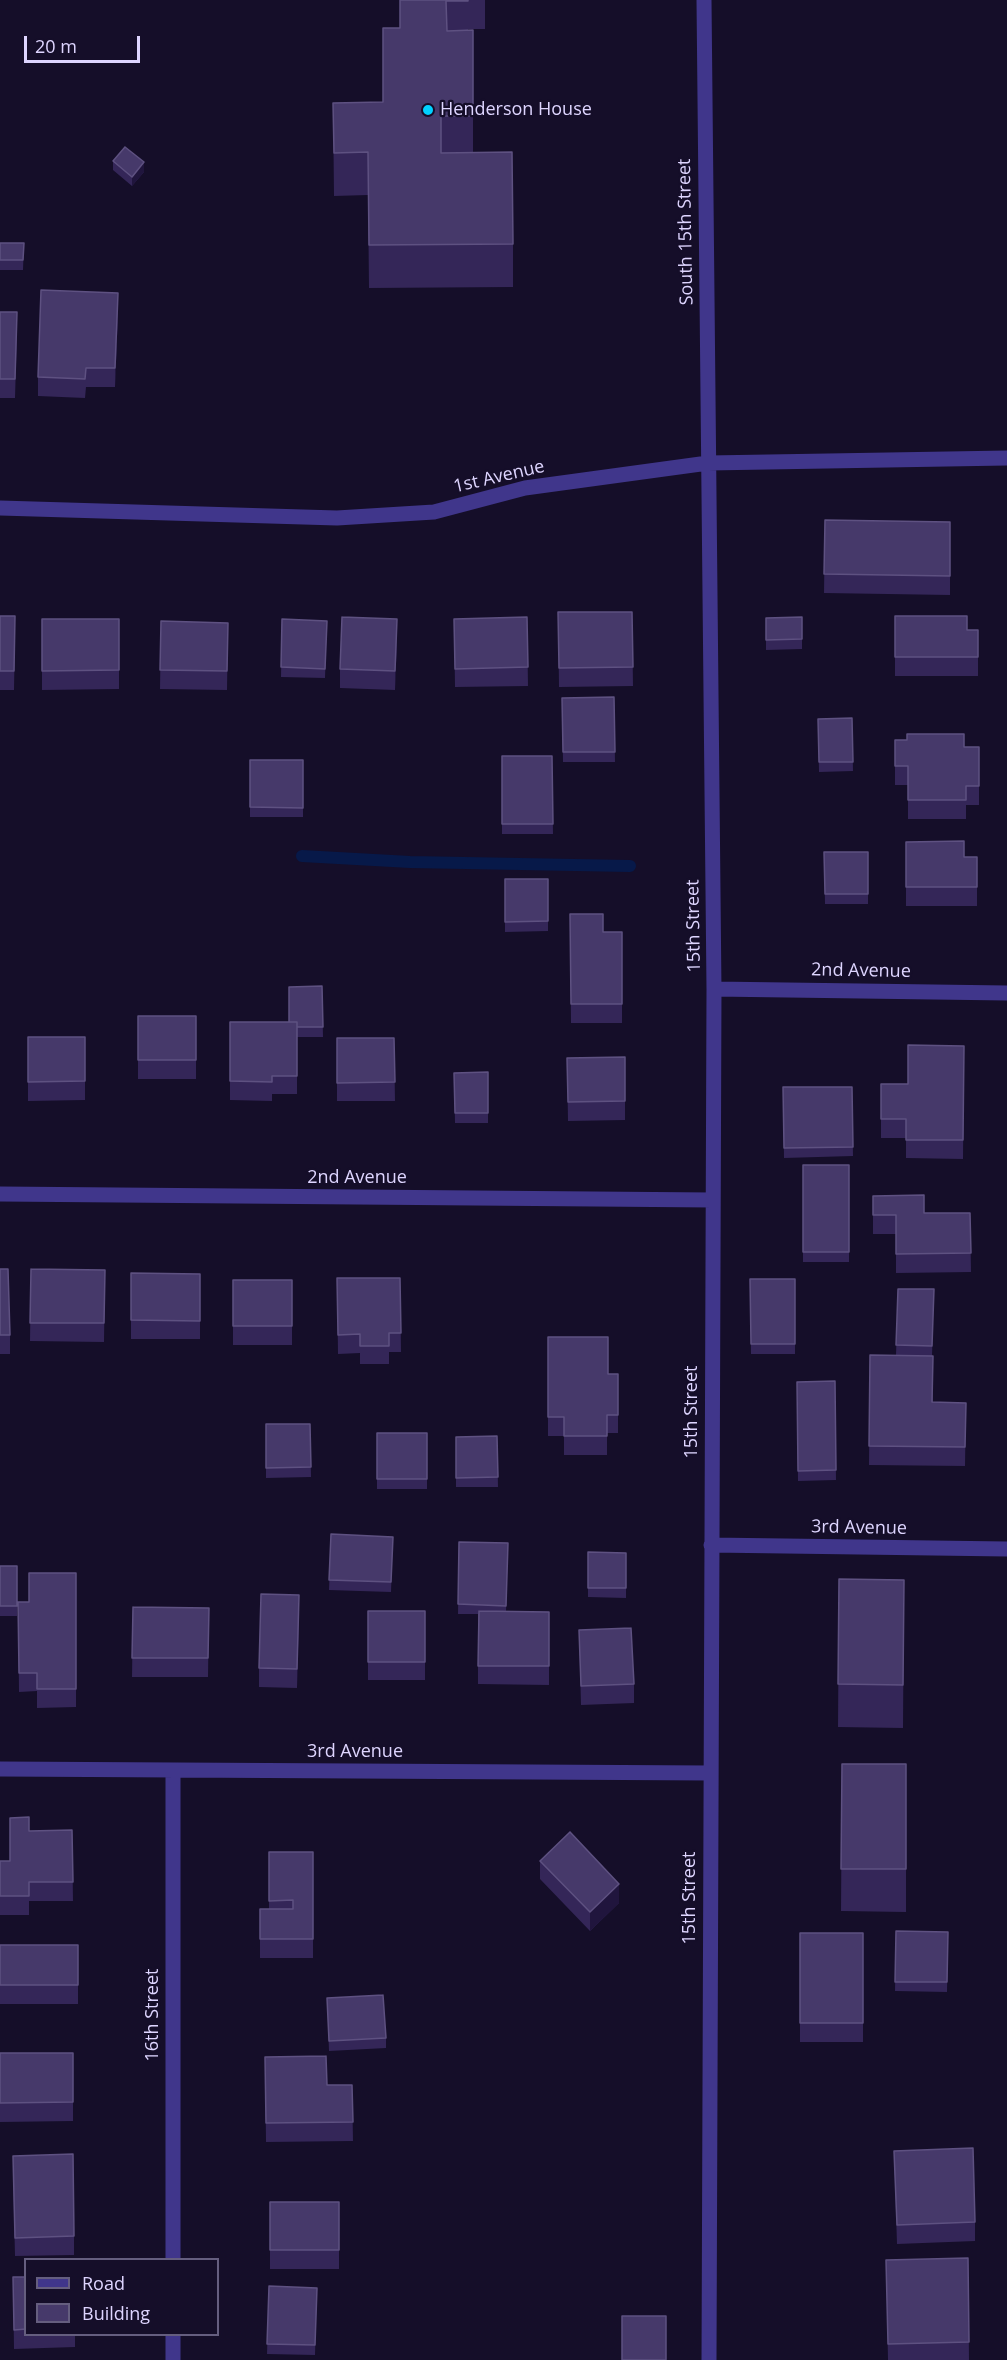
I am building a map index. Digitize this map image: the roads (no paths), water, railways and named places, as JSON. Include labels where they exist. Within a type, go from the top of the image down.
[{"type":"street","name":"South 15th Street","points":[[704,0],[708,463]]},
{"type":"street","name":"1st Avenue","points":[[0,508],[348,518],[434,512],[525,488],[708,463],[1007,458]]},
{"type":"street","name":"15th Street","points":[[708,463],[714,989],[709,2360]]},
{"type":"street","name":"2nd Avenue","points":[[714,989],[1007,993]]},
{"type":"street","name":"2nd Avenue","points":[[0,1194],[713,1200]]},
{"type":"street","name":"3rd Avenue","points":[[711,1545],[1007,1549]]},
{"type":"street","name":"3rd Avenue","points":[[0,1769],[710,1773]]},
{"type":"street","name":"16th Street","points":[[173,1771],[173,2258]]},
{"type":"street","points":[[172,2336],[172,2360]]},
{"type":"waterway","points":[[302,856],[410,862],[630,866]]},
{"type":"place","name":"Henderson House","points":[[428,110]]}]
